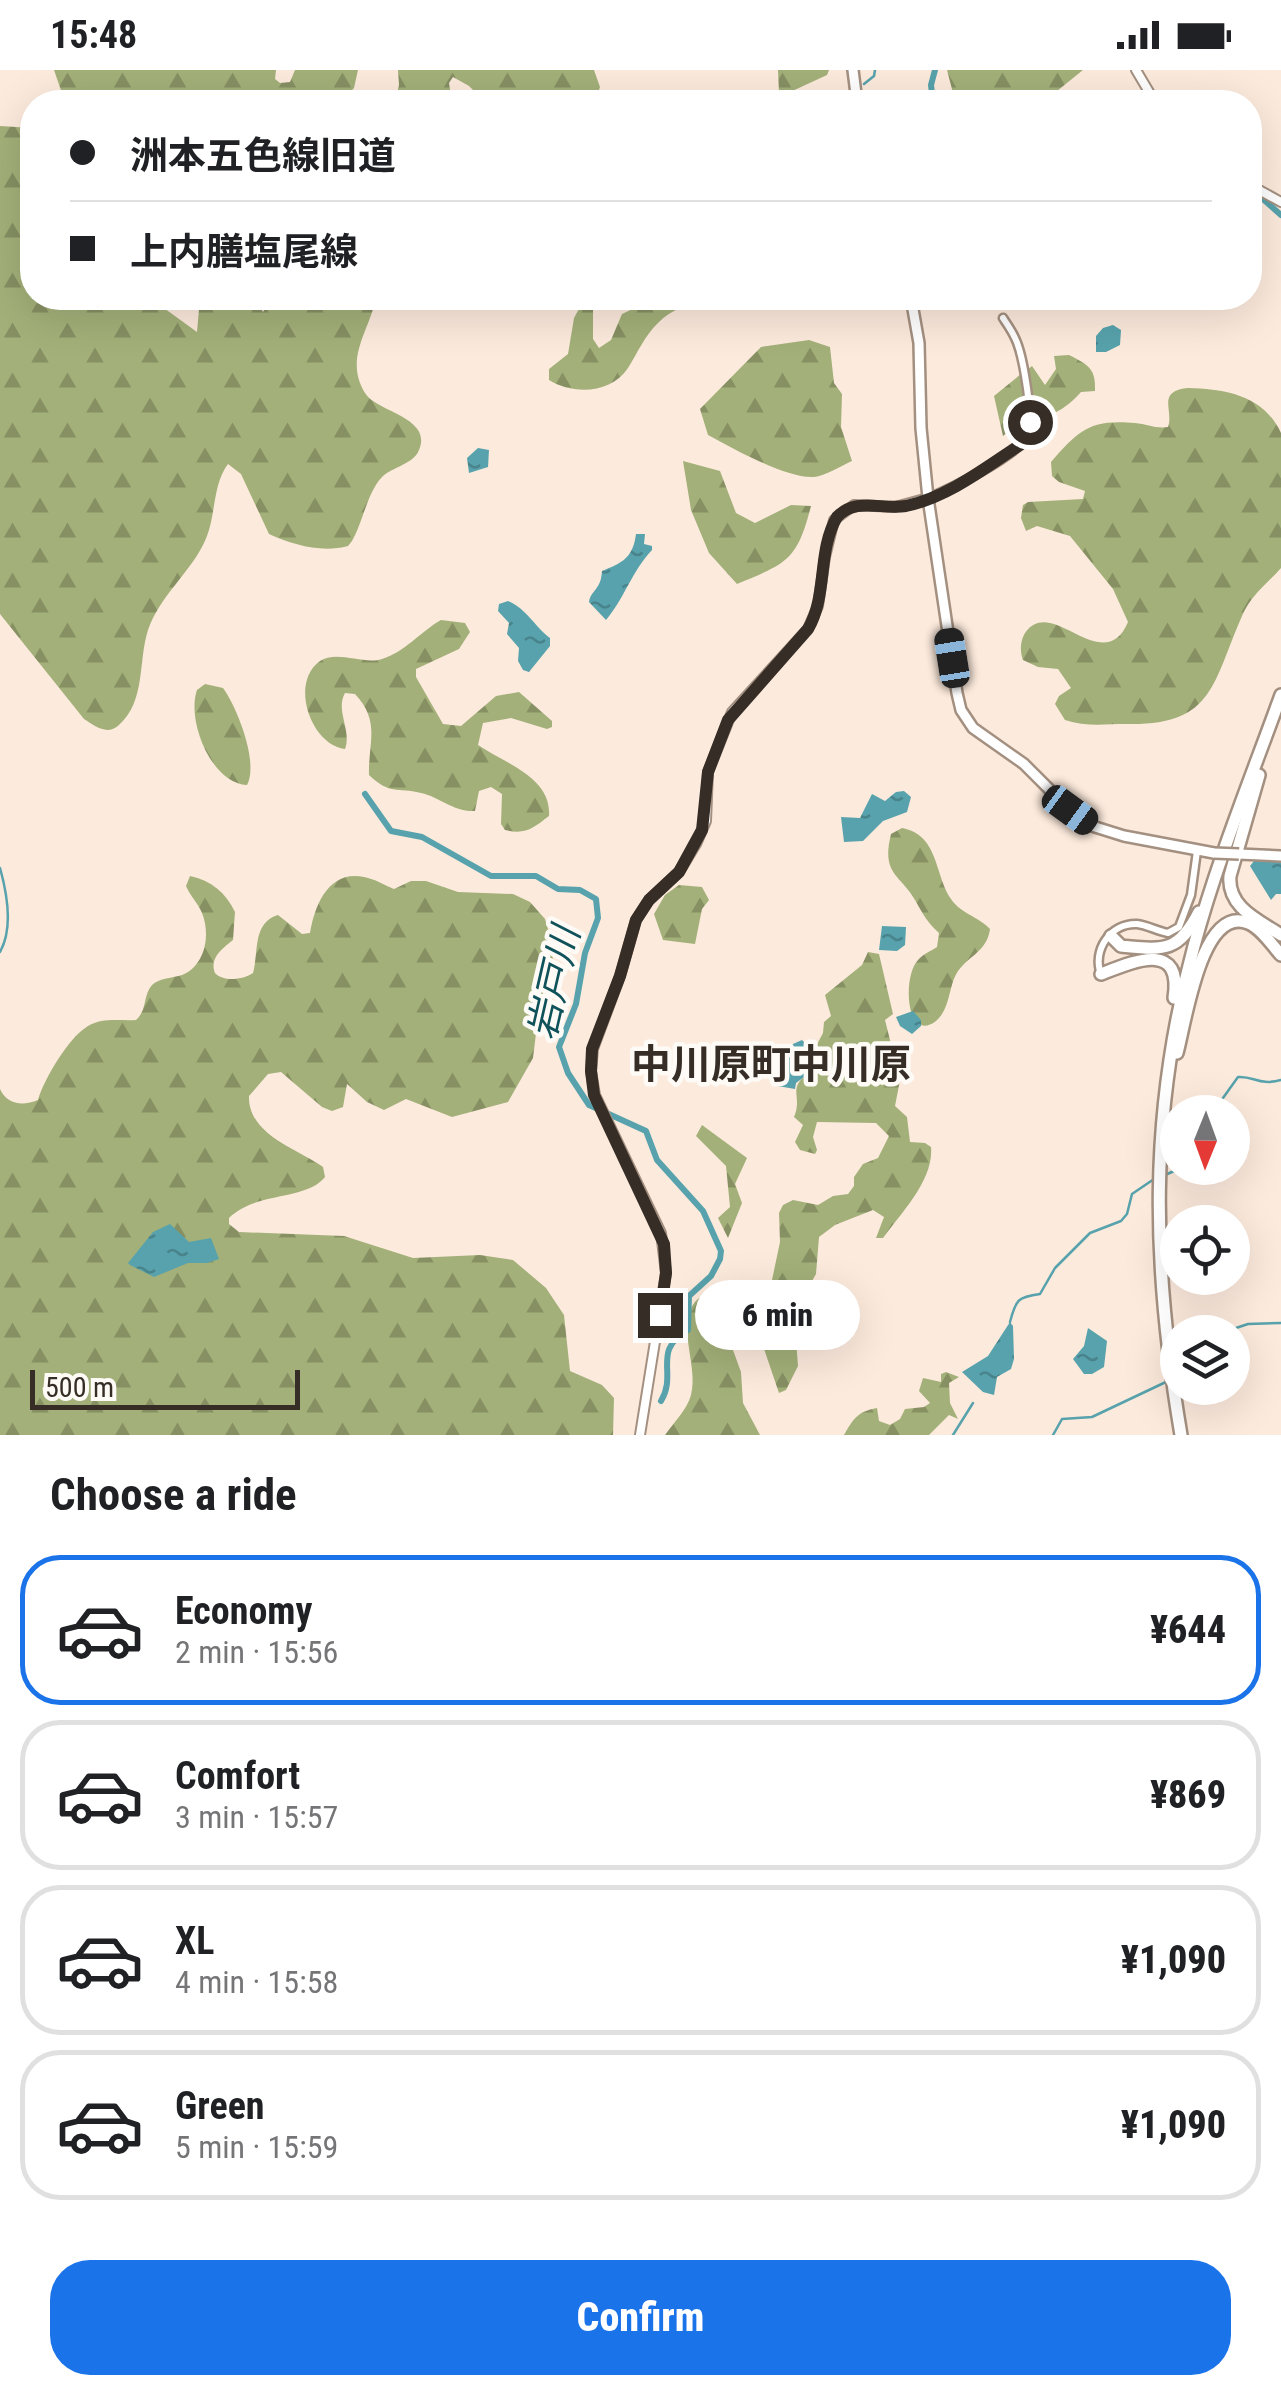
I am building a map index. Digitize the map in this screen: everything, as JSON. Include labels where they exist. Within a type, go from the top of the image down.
[{"type":"highway","points":[[1111,936],[1125,947],[1164,948],[1180,943],[1205,898],[1281,695]]},
{"type":"highway","points":[[1170,1095],[1205,932],[1281,716]]},
{"type":"highway","points":[[1260,775],[1229,888],[1240,907],[1281,935]]},
{"type":"highway","points":[[1165,1087],[1194,945],[1243,798]]},
{"type":"highway","points":[[1177,1053],[1198,972],[1220,928],[1234,921],[1249,923],[1281,956]]},
{"type":"highway","points":[[1101,974],[1147,958],[1161,960],[1171,969],[1176,987],[1165,1095]]},
{"type":"highway","points":[[1163,1185],[1167,1315]]},
{"type":"highway","points":[[1180,1405],[1185,1435]]},
{"type":"main road","points":[[913,310],[920,343],[921,428],[928,498],[959,702],[966,720],[1024,764],[1092,826],[1197,851],[1281,856]]},
{"type":"main road","points":[[640,1435],[658,1334],[665,1257],[660,1234],[601,1110],[591,1076],[592,1049],[636,920],[649,900],[679,872],[706,821],[708,772],[732,712],[808,629],[816,614],[834,520],[854,506],[901,506],[928,498]]},
{"type":"street","points":[[928,498],[991,464],[1020,445],[1029,432],[1030,415],[1018,346],[1003,318]]},
{"type":"street","points":[[1101,974],[1098,952],[1111,936],[1135,924],[1164,933],[1179,927],[1191,895],[1197,851]]},
{"type":"green space","points":[[54,70],[276,70],[275,79],[280,83],[290,82],[295,70],[358,70],[352,90],[61,90]]},
{"type":"green space","points":[[398,70],[594,70],[600,87],[473,90],[453,77],[450,90],[398,90]]},
{"type":"green space","points":[[778,70],[829,70],[827,75],[794,90],[779,90]]},
{"type":"green space","points":[[947,70],[1083,70],[1058,90],[952,90]]},
{"type":"green space","points":[[0,126],[20,127],[20,310],[167,310],[197,332],[199,310],[373,310],[357,357],[359,380],[371,400],[411,422],[421,439],[413,459],[386,474],[377,484],[352,541],[338,548],[308,547],[269,534],[241,474],[228,464],[203,545],[159,607],[148,630],[134,704],[119,725],[110,730],[84,719],[0,614]]},
{"type":"green space","points":[[578,310],[593,310],[593,339],[599,348],[611,340],[622,314],[630,310],[675,310],[659,322],[628,368],[612,383],[580,390],[549,380],[549,369],[568,354]]},
{"type":"green space","points":[[809,340],[830,347],[834,383],[842,394],[841,427],[852,461],[823,475],[803,476],[760,462],[708,435],[700,409],[761,347]]},
{"type":"green space","points":[[1069,355],[1090,368],[1095,391],[1081,392],[1060,410],[1034,417],[1027,370],[1032,366],[1045,385],[1056,369],[1054,356]]},
{"type":"green space","points":[[1021,374],[1026,417],[1003,436],[994,396]]},
{"type":"green space","points":[[1188,388],[1243,397],[1265,410],[1281,433],[1281,568],[1246,609],[1215,681],[1193,709],[1155,723],[1095,725],[1065,720],[1055,704],[1071,688],[1058,669],[1038,667],[1023,660],[1021,646],[1025,633],[1035,624],[1050,623],[1102,643],[1121,635],[1128,622],[1113,589],[1070,536],[1037,526],[1026,531],[1021,518],[1023,505],[1083,499],[1085,491],[1052,476],[1051,462],[1061,451],[1096,425],[1120,422],[1168,427],[1169,397]]},
{"type":"green space","points":[[683,461],[720,471],[736,513],[755,523],[791,505],[811,506],[801,538],[788,558],[737,584],[709,553],[691,510]]},
{"type":"green space","points":[[441,620],[465,623],[470,632],[459,649],[416,669],[416,677],[443,724],[461,726],[496,696],[519,692],[552,721],[552,727],[547,729],[511,718],[483,723],[478,745],[524,773],[543,791],[549,816],[529,829],[505,830],[501,824],[502,794],[491,787],[479,791],[475,811],[467,811],[376,781],[369,775],[371,723],[355,694],[345,693],[342,700],[345,749],[322,737],[308,712],[306,683],[320,661],[334,657],[382,659]]},
{"type":"green space","points":[[205,684],[223,688],[240,721],[250,763],[247,785],[223,774],[205,749],[195,718],[195,703],[197,690]]},
{"type":"green space","points":[[902,828],[914,832],[929,847],[955,904],[990,929],[982,948],[958,971],[941,1016],[926,1026],[918,1024],[913,1016],[910,980],[918,960],[937,947],[939,933],[890,866],[891,834]]},
{"type":"green space","points":[[190,876],[217,888],[235,912],[233,940],[214,963],[215,973],[228,979],[253,973],[260,931],[270,919],[278,915],[302,934],[310,933],[326,892],[333,884],[352,876],[394,889],[411,881],[426,881],[458,892],[513,894],[530,902],[545,919],[553,965],[540,1001],[533,1058],[508,1102],[452,1117],[406,1099],[384,1110],[367,1102],[347,1084],[343,1107],[332,1111],[281,1072],[268,1074],[249,1096],[257,1121],[276,1139],[323,1167],[325,1177],[306,1190],[240,1209],[229,1218],[229,1224],[239,1232],[344,1236],[413,1258],[480,1255],[513,1260],[546,1288],[564,1315],[570,1371],[602,1385],[614,1398],[613,1435],[0,1435],[0,1089],[16,1103],[38,1100],[58,1059],[81,1031],[100,1021],[136,1020],[152,985],[182,975],[196,965],[204,949],[206,931],[202,913],[186,886]]},
{"type":"green space","points":[[679,885],[702,887],[709,900],[702,909],[695,944],[663,940],[654,914],[665,895]]},
{"type":"green space","points":[[868,952],[879,954],[893,1014],[885,1020],[902,1070],[895,1106],[907,1117],[910,1142],[931,1147],[931,1159],[922,1184],[883,1238],[876,1238],[884,1217],[873,1210],[835,1225],[819,1237],[816,1274],[794,1313],[798,1366],[786,1390],[779,1393],[760,1337],[780,1242],[779,1213],[783,1205],[793,1200],[818,1205],[833,1196],[848,1194],[863,1164],[878,1158],[889,1136],[876,1123],[817,1122],[813,1137],[815,1154],[800,1150],[795,1142],[803,1125],[794,1117],[796,1089],[807,1074],[807,1056],[812,1054],[824,1022],[831,1016],[825,995],[862,965]]},
{"type":"green space","points":[[702,1125],[747,1158],[735,1184],[742,1203],[728,1238],[718,1218],[730,1207],[726,1166],[696,1136]]},
{"type":"green space","points":[[702,1296],[722,1298],[728,1312],[729,1339],[741,1372],[743,1403],[760,1435],[665,1435],[691,1395],[688,1316]]},
{"type":"green space","points":[[941,1374],[959,1377],[949,1383],[950,1403],[958,1419],[949,1415],[929,1435],[844,1435],[857,1417],[870,1410],[877,1408],[879,1421],[890,1425],[900,1419],[905,1409],[924,1407],[930,1403],[919,1391],[923,1378],[941,1382]]},
{"type":"water","points":[[1113,325],[1121,330],[1120,345],[1096,352],[1096,336]]},
{"type":"water","points":[[478,448],[489,450],[488,467],[469,473],[467,458]]},
{"type":"water","points":[[636,534],[645,534],[644,544],[652,546],[652,550],[606,620],[589,602],[590,598],[602,571],[629,554]]},
{"type":"water","points":[[508,601],[550,638],[550,646],[529,672],[518,661],[519,648],[507,634],[509,623],[498,611],[499,604]]},
{"type":"water","points":[[904,791],[911,797],[907,812],[883,821],[863,841],[844,842],[841,817],[860,818],[872,794],[885,801]]},
{"type":"water","points":[[1281,860],[1281,894],[1271,900],[1250,866],[1254,861]]},
{"type":"water","points":[[882,926],[906,927],[905,945],[897,951],[879,950]]},
{"type":"water","points":[[913,1011],[921,1026],[912,1034],[900,1026],[896,1017]]},
{"type":"water","points":[[802,1040],[809,1047],[808,1074],[796,1083],[795,1089],[772,1085],[793,1044]]},
{"type":"water","points":[[170,1224],[189,1242],[211,1238],[219,1259],[188,1263],[154,1277],[128,1263],[153,1232]]},
{"type":"water","points":[[1010,1322],[1014,1359],[1011,1369],[997,1377],[994,1395],[983,1392],[962,1372],[988,1356]]},
{"type":"water","points":[[1088,1328],[1107,1341],[1104,1367],[1084,1374],[1073,1359],[1084,1346]]},
{"type":"waterway","points":[[864,84],[875,70]]},
{"type":"waterway","points":[[932,90],[935,70]]},
{"type":"waterway","points":[[1262,199],[1281,215]]},
{"type":"waterway","name":"岩戸川","points":[[365,794],[391,831],[422,837],[491,876],[536,876],[558,889],[580,890],[596,899],[598,918],[585,953],[576,1004],[559,1047],[568,1073],[589,1105],[646,1131],[657,1160],[703,1211],[721,1251],[711,1276],[689,1296],[688,1330],[671,1346],[666,1391],[661,1401]]},
{"type":"waterway","points":[[0,868],[8,922],[0,952]]},
{"type":"waterway","points":[[1225,1095],[1238,1077],[1281,1080]]},
{"type":"waterway","points":[[1010,1322],[1019,1300],[1040,1294],[1055,1268],[1090,1233],[1121,1221],[1132,1194],[1157,1177]]},
{"type":"waterway","points":[[1250,1324],[1281,1323]]},
{"type":"waterway","points":[[1053,1435],[1062,1419],[1092,1417],[1160,1385]]},
{"type":"waterway","points":[[953,1435],[973,1403]]},
{"type":"district","name":"中川原町中川原","points":[[771,1064]]},
{"type":"route","points":[[660,1315],[666,1273],[664,1244],[599,1106],[591,1071],[592,1049],[636,920],[649,900],[679,872],[696,844],[706,821],[708,772],[732,712],[808,629],[816,614],[825,556],[837,517],[854,506],[904,506],[950,489],[1020,445],[1028,435],[1030,422]]}]
